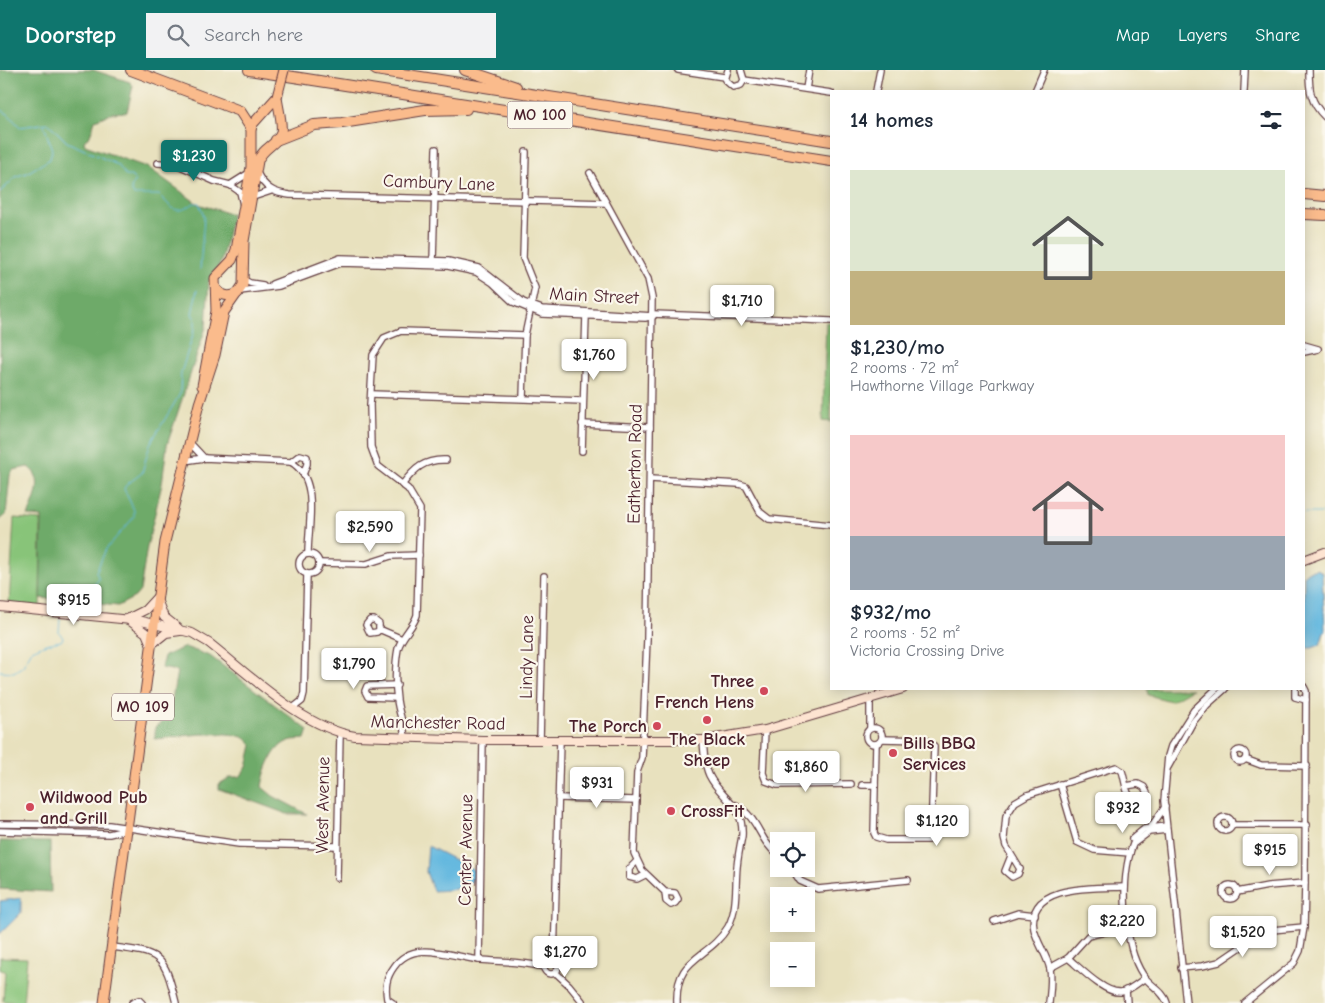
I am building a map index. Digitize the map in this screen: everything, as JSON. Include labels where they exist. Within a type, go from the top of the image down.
[{"type":"highway","points":[[131,70],[240,111],[251,131]]},
{"type":"highway","name":"MO 100","points":[[249,70],[830,161]]},
{"type":"highway","name":"MO 100","points":[[376,70],[830,141]]},
{"type":"highway","points":[[465,70],[545,96]]},
{"type":"highway","points":[[274,142],[314,125],[342,123],[425,110],[499,109]]},
{"type":"highway","points":[[1305,194],[1325,196]]},
{"type":"highway","points":[[1305,214],[1325,215]]},
{"type":"main road","name":"MO 109","points":[[104,1003],[165,542],[199,404],[215,355],[224,312],[239,292],[242,278],[244,241],[253,197],[251,131],[257,117],[276,96],[284,70]]},
{"type":"main road","name":"MO 109","points":[[199,404],[205,358],[214,321],[215,278],[235,256],[243,205],[260,155],[280,134],[281,126],[276,96]]},
{"type":"main road","points":[[257,117],[264,114],[271,115],[278,119],[281,126]]},
{"type":"main road","points":[[251,131],[260,143],[274,142]]},
{"type":"main road","points":[[220,271],[232,268],[242,278]]},
{"type":"main road","points":[[216,288],[220,293],[227,296],[239,292]]},
{"type":"street","points":[[678,70],[724,77]]},
{"type":"street","points":[[728,70],[724,77],[726,83],[733,87],[738,87],[744,80]]},
{"type":"street","points":[[741,70],[744,80]]},
{"type":"street","points":[[806,90],[809,70]]},
{"type":"street","points":[[876,90],[880,70]]},
{"type":"street","points":[[1035,90],[1044,70]]},
{"type":"street","points":[[1244,90],[1245,70]]},
{"type":"street","points":[[1309,70],[1309,92],[1316,107],[1325,117]]},
{"type":"street","points":[[744,80],[830,93]]},
{"type":"street","points":[[433,260],[436,149]]},
{"type":"street","points":[[522,398],[525,335],[535,288],[523,258],[526,152]]},
{"type":"street","points":[[158,163],[176,164],[214,181],[230,185],[240,192],[243,205]]},
{"type":"street","points":[[230,185],[253,173],[271,191]]},
{"type":"street","name":"Eatherton Road","points":[[590,174],[648,279],[653,315],[643,741],[642,758],[637,772],[634,852],[636,862],[629,869],[630,877],[637,879],[645,874]]},
{"type":"street","name":"Cambury Lane","points":[[253,197],[271,191],[290,195],[323,197],[356,195],[606,203]]},
{"type":"street","name":"Main Street","points":[[242,278],[256,284],[269,285],[340,258],[433,260],[462,263],[479,268],[497,280],[513,296],[531,307]]},
{"type":"street","name":"Main Street","points":[[239,292],[279,286],[341,262],[440,266],[476,272],[493,283],[513,302],[548,310],[586,315],[653,315],[830,321]]},
{"type":"street","points":[[582,451],[586,315]]},
{"type":"street","points":[[405,739],[404,723],[396,698],[398,651],[402,639],[413,625],[417,615],[420,509],[411,493],[383,470],[373,455],[371,394],[373,355],[377,345],[389,335],[406,331],[525,335]]},
{"type":"street","points":[[1305,345],[1322,349]]},
{"type":"street","points":[[1305,352],[1322,349]]},
{"type":"street","points":[[371,394],[583,401]]},
{"type":"street","points":[[582,424],[650,427]]},
{"type":"street","points":[[189,443],[204,458]]},
{"type":"street","points":[[291,462],[300,455],[307,457],[308,464],[304,472]]},
{"type":"street","points":[[184,462],[204,458],[291,462],[304,472],[308,484],[308,554]]},
{"type":"street","points":[[402,485],[421,465],[433,460],[446,460]]},
{"type":"street","points":[[650,479],[739,484],[746,486],[760,512],[768,519],[830,525]]},
{"type":"street","points":[[1306,558],[1325,552]]},
{"type":"street","points":[[307,574],[302,571],[299,565],[300,559],[308,554],[314,555],[319,563]]},
{"type":"street","points":[[319,563],[366,564],[391,556],[419,556]]},
{"type":"street","points":[[307,574],[316,571],[319,563]]},
{"type":"street","points":[[293,708],[302,701],[304,693],[307,574]]},
{"type":"street","name":"Lindy Lane","points":[[540,740],[544,576]]},
{"type":"street","points":[[127,619],[144,610],[157,597],[164,617],[182,630]]},
{"type":"street","name":"Manchester Road","points":[[0,608],[127,619],[153,623],[192,633],[209,643],[312,721],[340,734],[405,739],[703,740],[765,730],[901,690]]},
{"type":"street","points":[[127,619],[143,629],[151,645],[166,633],[182,630]]},
{"type":"street","points":[[379,629],[402,639]]},
{"type":"street","points":[[396,698],[368,697],[365,691],[370,684],[397,684]]},
{"type":"street","points":[[1186,1003],[1166,828],[1165,807],[1169,751],[1194,710],[1215,690]]},
{"type":"street","points":[[1168,767],[1193,722],[1207,705],[1224,690]]},
{"type":"street","points":[[1295,690],[1295,697],[1306,700]]},
{"type":"street","points":[[1245,1003],[1296,960],[1300,951],[1304,927],[1307,825],[1304,690]]},
{"type":"street","points":[[870,700],[870,728],[866,734],[867,740],[876,744]]},
{"type":"street","points":[[870,728],[880,730],[882,739]]},
{"type":"street","points":[[765,730],[763,773],[766,781],[777,785],[851,784]]},
{"type":"street","name":"West Avenue","points":[[337,878],[340,734]]},
{"type":"street","points":[[882,739],[926,740],[934,746],[931,834],[928,840],[886,840],[876,837],[874,833],[876,744],[882,739]]},
{"type":"street","name":"Center Avenue","points":[[479,960],[482,740]]},
{"type":"street","points":[[556,973],[558,966],[554,961],[560,740]]},
{"type":"street","points":[[703,740],[705,765],[710,777],[734,804],[749,814],[770,847]]},
{"type":"street","points":[[1245,759],[1266,765],[1307,766]]},
{"type":"street","points":[[1011,856],[1004,838],[1004,824],[1008,811],[1020,798],[1116,767],[1122,771],[1126,786]]},
{"type":"street","points":[[1060,784],[1077,842],[1088,848],[1128,854]]},
{"type":"street","points":[[862,785],[875,785]]},
{"type":"street","points":[[558,798],[636,800]]},
{"type":"street","points":[[676,1003],[677,982],[683,971],[718,940],[734,913],[743,823],[734,804]]},
{"type":"street","points":[[1165,807],[1149,828],[1132,838],[1128,854],[1125,887],[1128,926],[1136,960],[1145,978],[1164,995],[1167,1003]]},
{"type":"street","points":[[0,824],[109,825],[239,844],[337,846]]},
{"type":"street","points":[[1232,825],[1307,825]]},
{"type":"street","points":[[1149,828],[1166,828]]},
{"type":"street","points":[[1128,854],[1136,839],[1145,834],[1166,828]]},
{"type":"street","points":[[0,831],[109,834],[128,829]]},
{"type":"street","points":[[636,862],[645,874],[665,892]]},
{"type":"street","points":[[797,877],[800,881],[818,889],[908,880]]},
{"type":"street","points":[[1237,892],[1268,886],[1306,883]]},
{"type":"street","points":[[1049,1003],[1050,968],[1034,929],[1035,915],[1046,900],[1066,890],[1125,887]]},
{"type":"street","points":[[994,922],[1018,913],[1035,915]]},
{"type":"street","points":[[1050,968],[1068,958],[1088,936],[1128,926]]},
{"type":"street","points":[[1181,968],[1219,962],[1257,936],[1272,930],[1286,927],[1304,927]]},
{"type":"street","points":[[112,947],[141,951],[155,956],[166,968],[176,1003]]},
{"type":"street","points":[[388,1002],[386,983],[389,974],[397,962],[407,955],[428,951],[479,960],[521,962],[544,968],[547,973],[556,973],[569,985],[581,1002],[588,1003]]},
{"type":"street","points":[[1068,958],[1106,988],[1121,992],[1145,978]]},
{"type":"street","points":[[544,968],[547,962],[554,961]]},
{"type":"street","points":[[1126,990],[1127,1003]]},
{"type":"street","points":[[132,1003],[139,1000],[142,1003]]},
{"type":"green space","points":[[0,70],[93,70],[130,82],[133,86],[127,112],[112,113],[95,120],[90,136],[84,141],[85,145],[149,168],[198,204],[232,214],[221,262],[209,281],[206,327],[167,445],[162,484],[147,547],[140,591],[135,597],[118,606],[40,598],[42,517],[28,516],[37,490],[37,484],[36,477],[28,467],[13,470],[10,475],[6,515],[0,520]]},
{"type":"green space","points":[[826,322],[830,323],[830,422],[823,421]]},
{"type":"green space","points":[[14,518],[41,520],[40,608],[9,605]]},
{"type":"green space","points":[[185,647],[210,656],[308,730],[305,739],[291,740],[278,748],[267,767],[262,787],[273,796],[307,814],[287,814],[219,789],[219,784],[231,777],[240,777],[247,767],[252,745],[247,739],[227,734],[215,734],[155,739],[155,727],[169,717],[177,671],[161,668],[164,656]]},
{"type":"green space","points":[[1147,690],[1190,690],[1171,701],[1148,695]]},
{"type":"green space","points":[[0,841],[50,842],[51,892],[0,889]]},
{"type":"green space","points":[[0,957],[27,958],[23,1003],[3,1001],[5,971],[0,970]]},
{"type":"water","points":[[1318,569],[1322,573],[1325,629],[1320,645],[1305,648],[1305,574]]},
{"type":"water","points":[[428,846],[471,868],[477,873],[474,879],[459,888],[433,891],[426,872]]},
{"type":"water","points":[[21,898],[21,913],[0,934],[0,901]]},
{"type":"waterway","points":[[0,109],[8,114],[20,127],[48,123],[67,142],[118,165],[126,176],[131,176],[135,180],[131,189],[134,195],[159,195],[171,207],[178,210],[194,203],[199,203],[204,217],[200,270]]},
{"type":"waterway","points":[[0,192],[17,176],[27,173],[50,159],[52,150],[44,125]]},
{"type":"waterway","points":[[76,606],[99,579],[96,572],[106,549],[134,517],[134,510],[124,489],[126,485],[142,473],[150,444],[180,394],[181,373],[195,328],[195,319],[192,314],[197,290]]},
{"type":"waterway","points":[[1305,513],[1325,513]]},
{"type":"waterway","points":[[0,671],[14,672],[23,666],[32,650],[46,644],[61,641],[63,638],[59,632],[60,619]]},
{"type":"place","name":"Three French Hens","points":[[764,691]]},
{"type":"place","name":"The Black Sheep","points":[[707,720]]},
{"type":"place","name":"The Porch","points":[[657,726]]},
{"type":"place","name":"Bills BBQ Services","points":[[893,753]]},
{"type":"place","name":"Wildwood Pub and Grill","points":[[30,807]]},
{"type":"place","name":"CrossFit","points":[[671,811]]}]
